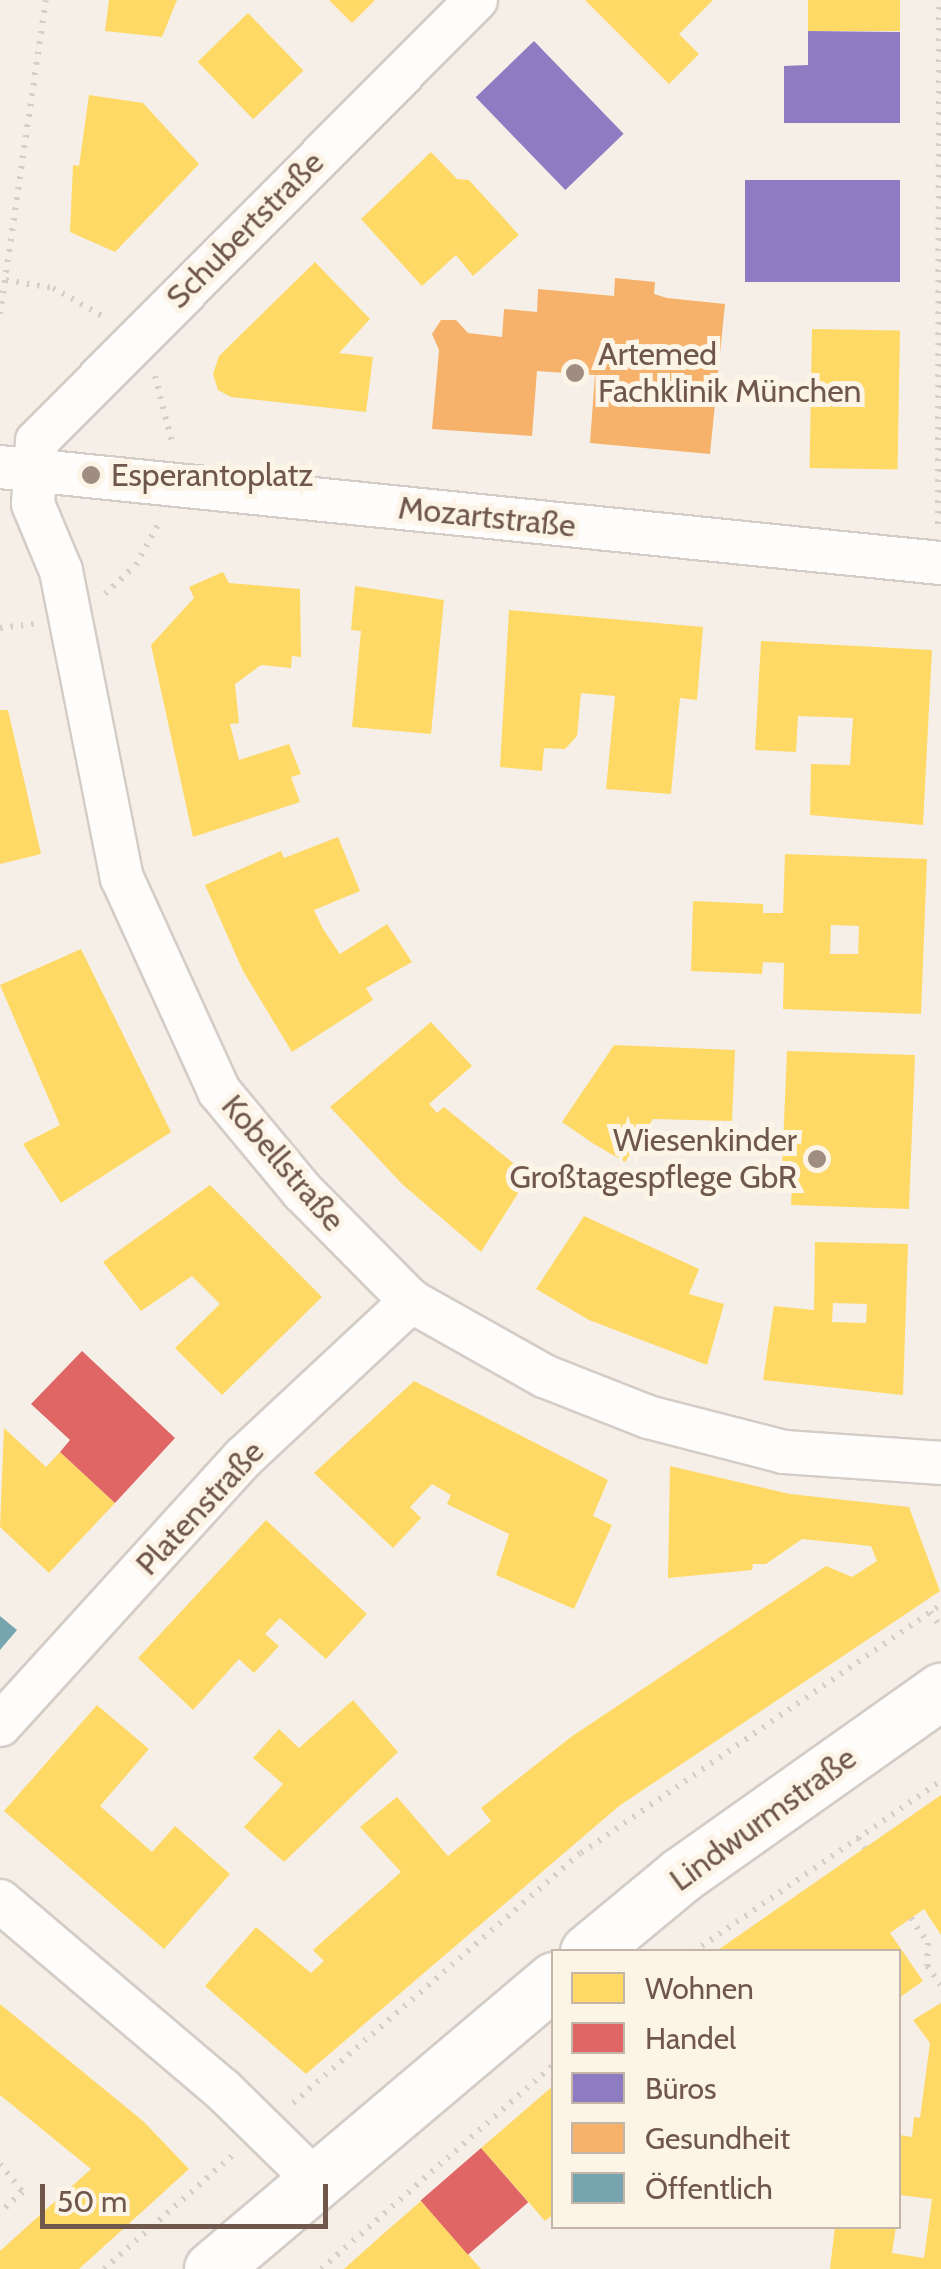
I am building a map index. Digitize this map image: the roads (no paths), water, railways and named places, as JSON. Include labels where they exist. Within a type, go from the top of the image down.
[{"type":"main road","name":"Lindwurmstraße","points":[[592,1949],[681,1876],[941,1691]]},
{"type":"main road","points":[[212,2269],[551,1983]]},
{"type":"street","name":"Schubertstraße","points":[[17,468],[60,413],[476,0]]},
{"type":"street","name":"Mozartstraße","points":[[17,468],[939,563]]},
{"type":"street","name":"Kobellstraße","points":[[17,468],[61,571],[122,878],[168,990],[219,1091],[303,1192],[411,1301],[544,1376],[648,1417],[784,1452],[941,1463]]},
{"type":"street","name":"Platenstraße","points":[[0,1725],[244,1458],[411,1301]]},
{"type":"street","points":[[0,1900],[264,2128],[315,2180]]},
{"type":"place","name":"Artemed Fachklinik München","points":[[575,373]]},
{"type":"place","name":"Esperantoplatz","points":[[91,475]]},
{"type":"place","name":"Wiesenkinder Großtagespflege GbR","points":[[817,1159]]}]
